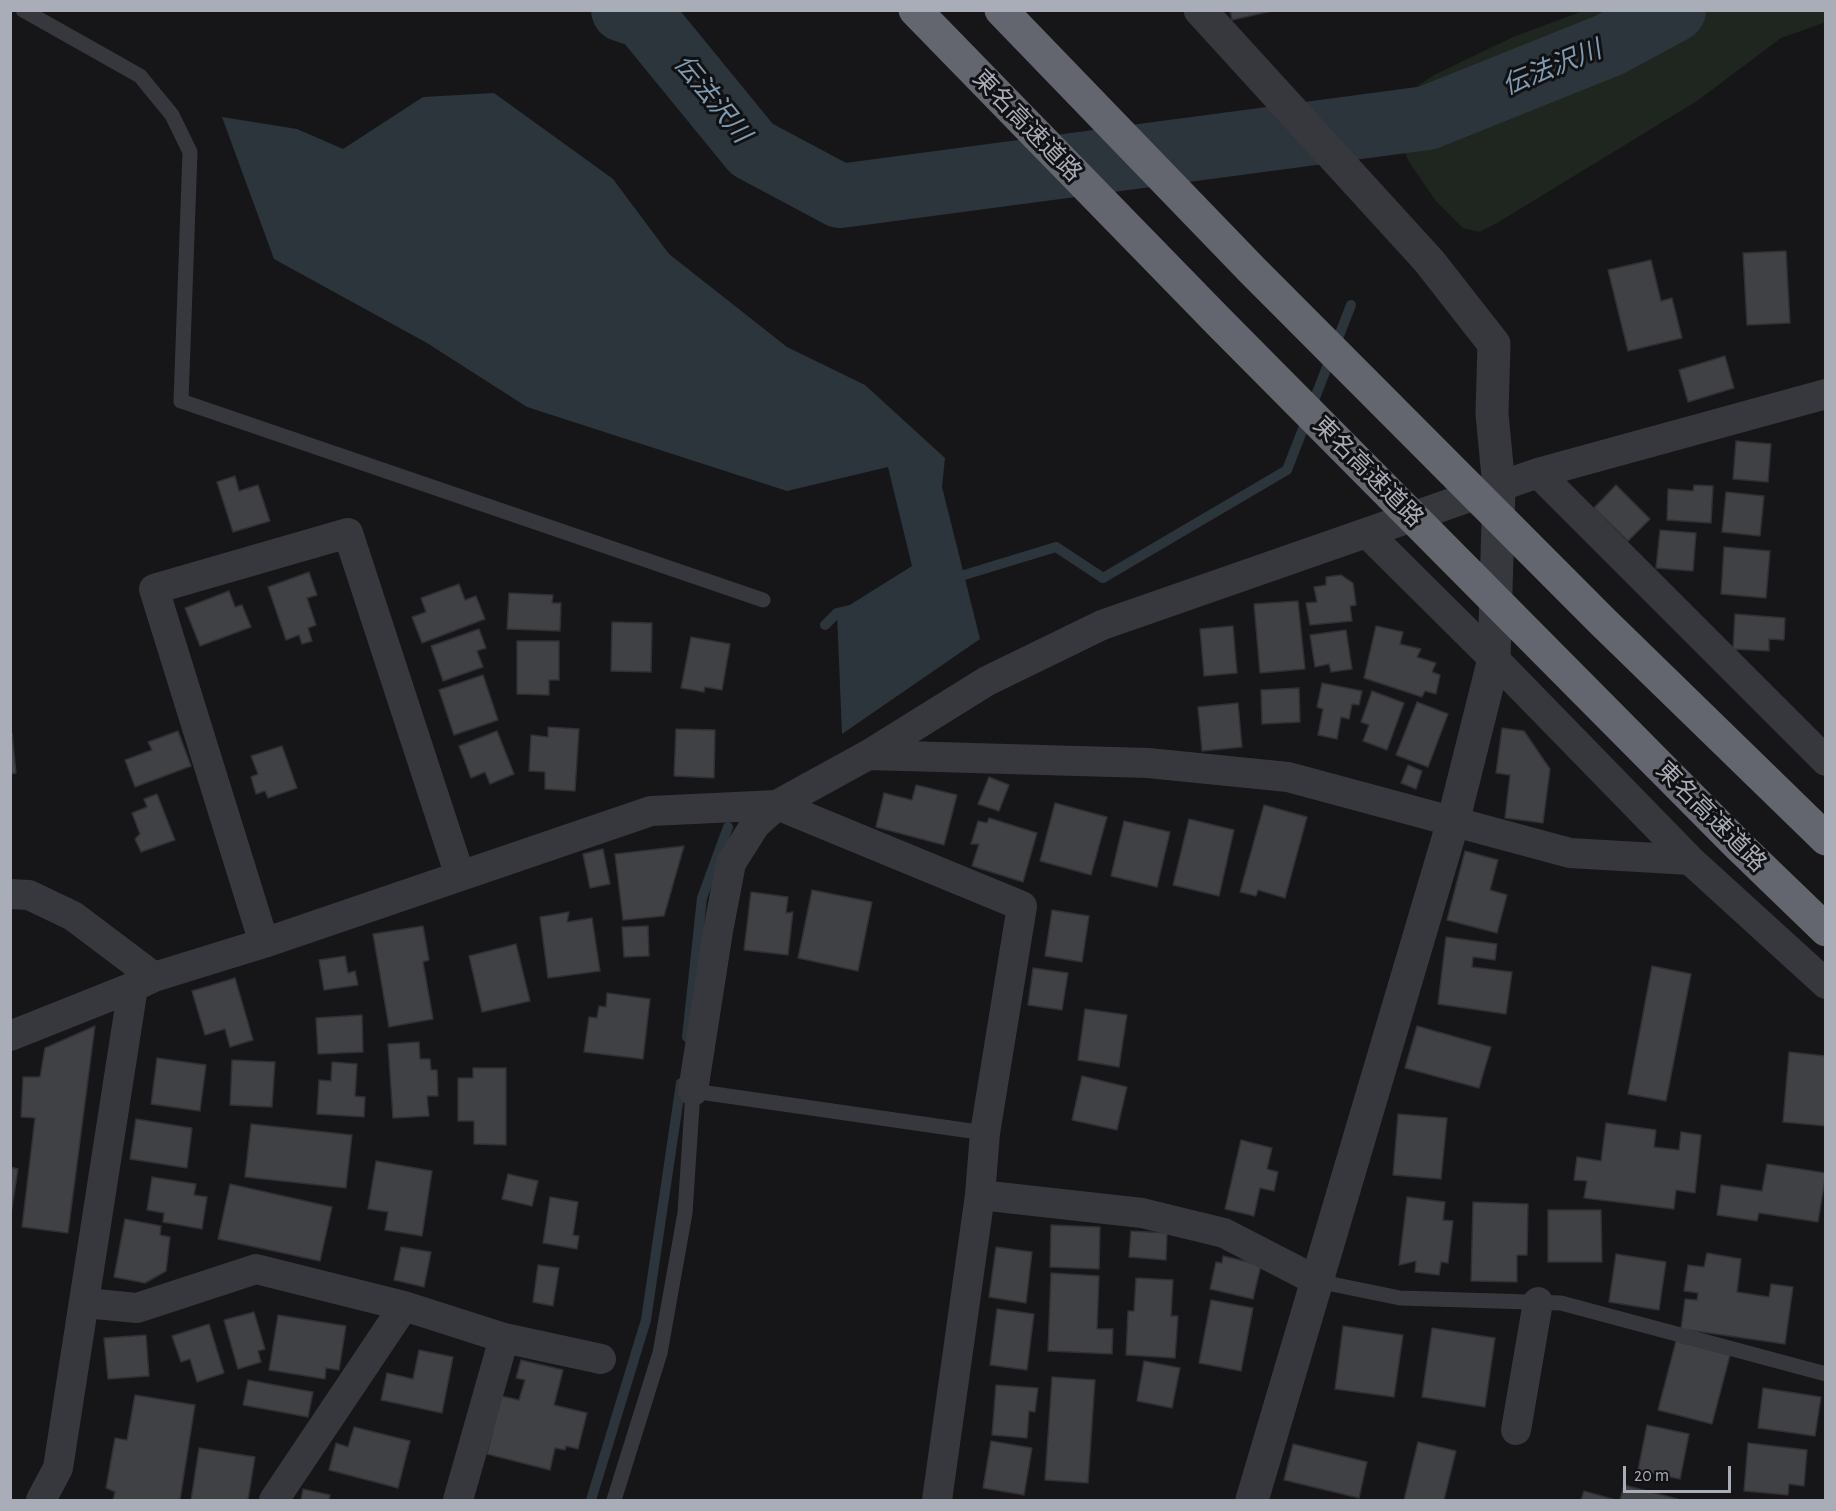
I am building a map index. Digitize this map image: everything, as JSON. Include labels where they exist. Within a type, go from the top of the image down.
[{"type":"highway","name":"東名高速道路","points":[[915,10],[1220,323],[1721,829],[1826,930]]},
{"type":"highway","points":[[1001,10],[1252,270],[1603,622],[1826,839]]},
{"type":"street","points":[[1200,10],[1429,261],[1494,344],[1492,414],[1499,487],[1494,659],[1453,822],[1252,1500]]},
{"type":"street","points":[[693,1091],[731,862],[755,825],[777,806],[868,754],[987,681],[1102,625],[1538,473],[1826,394]]},
{"type":"street","points":[[1538,473],[1826,761]]},
{"type":"street","points":[[264,943],[154,589],[348,533],[460,876]]},
{"type":"street","points":[[1367,533],[1494,659],[1690,860],[1826,984]]},
{"type":"street","points":[[868,754],[1148,763],[1288,777],[1570,853],[1690,860]]},
{"type":"street","points":[[10,1036],[144,982],[651,811],[777,806],[1022,906],[985,1133],[980,1195],[937,1500]]},
{"type":"street","points":[[10,894],[29,894],[73,916],[144,982]]},
{"type":"street","points":[[41,1500],[58,1468],[85,1303],[144,982]]},
{"type":"street","points":[[980,1195],[1142,1213],[1224,1233],[1317,1281]]},
{"type":"street","points":[[85,1303],[137,1308],[256,1269],[404,1306],[504,1338],[601,1359]]},
{"type":"street","points":[[1516,1430],[1538,1302]]},
{"type":"street","points":[[274,1500],[404,1306]]},
{"type":"street","points":[[458,1500],[504,1338]]},
{"type":"lane","points":[[23,10],[140,76],[172,115],[190,152],[181,401],[763,600]]},
{"type":"lane","points":[[614,1500],[660,1353],[685,1213],[693,1091],[985,1133]]},
{"type":"lane","points":[[1317,1281],[1400,1298],[1561,1303],[1826,1374]]},
{"type":"shaded area","points":[[1825,10],[1826,22],[1781,38],[1697,101],[1497,223],[1479,232],[1463,228],[1436,201],[1409,162],[1386,107],[1434,75],[1513,37],[1583,11]]},
{"type":"shaded area","points":[[494,93],[613,179],[669,254],[787,347],[865,385],[945,458],[942,487],[980,639],[842,734],[837,613],[912,566],[888,467],[787,491],[527,407],[427,343],[274,259],[222,117],[297,129],[343,149],[423,97]]},
{"type":"building","points":[[1230,10],[1272,10],[1272,11],[1232,20]]},
{"type":"building","points":[[1786,251],[1790,323],[1747,325],[1743,253]]},
{"type":"building","points":[[1651,260],[1661,301],[1672,298],[1682,338],[1628,351],[1608,270]]},
{"type":"building","points":[[1725,356],[1734,388],[1688,402],[1679,370]]},
{"type":"building","points":[[1736,441],[1771,444],[1768,482],[1733,479]]},
{"type":"building","points":[[235,476],[239,491],[258,485],[270,521],[233,532],[217,482]]},
{"type":"building","points":[[1616,485],[1650,519],[1628,541],[1594,508]]},
{"type":"building","points":[[1694,485],[1713,486],[1711,523],[1667,520],[1668,489],[1693,491]]},
{"type":"building","points":[[1726,492],[1764,496],[1760,536],[1722,532]]},
{"type":"building","points":[[1660,530],[1696,533],[1693,571],[1656,568]]},
{"type":"building","points":[[1724,547],[1770,551],[1766,598],[1721,594]]},
{"type":"building","points":[[309,572],[317,595],[307,598],[316,625],[308,628],[312,641],[302,644],[299,635],[286,640],[268,587]]},
{"type":"building","points":[[1341,575],[1353,583],[1356,605],[1350,606],[1352,621],[1310,625],[1306,603],[1317,602],[1314,587],[1326,585],[1326,577]]},
{"type":"building","points":[[459,584],[465,600],[476,596],[485,619],[422,643],[412,617],[426,612],[421,598]]},
{"type":"building","points":[[229,591],[235,607],[242,605],[251,627],[200,646],[185,608]]},
{"type":"building","points":[[509,593],[553,595],[552,603],[561,603],[560,631],[507,629]]},
{"type":"building","points":[[1298,601],[1305,669],[1260,673],[1254,604]]},
{"type":"building","points":[[1735,614],[1785,618],[1784,640],[1769,639],[1769,651],[1733,649]]},
{"type":"building","points":[[612,622],[652,623],[651,672],[611,671]]},
{"type":"building","points":[[1233,626],[1237,673],[1204,676],[1200,629]]},
{"type":"building","points":[[1376,626],[1403,632],[1400,644],[1421,649],[1417,657],[1436,663],[1432,672],[1440,675],[1436,694],[1425,691],[1422,697],[1364,678]]},
{"type":"building","points":[[479,629],[486,648],[477,651],[483,667],[443,681],[431,646]]},
{"type":"building","points":[[1346,630],[1352,669],[1331,672],[1329,664],[1315,667],[1310,635]]},
{"type":"building","points":[[691,637],[730,644],[722,690],[705,687],[704,692],[681,688]]},
{"type":"building","points":[[517,641],[559,641],[559,680],[549,680],[549,695],[517,694]]},
{"type":"building","points":[[483,675],[498,720],[454,735],[439,690]]},
{"type":"building","points":[[1322,683],[1362,691],[1359,705],[1352,704],[1349,719],[1341,717],[1337,739],[1318,735],[1323,709],[1317,707]]},
{"type":"building","points":[[1299,688],[1300,722],[1262,724],[1261,690]]},
{"type":"building","points":[[1372,691],[1404,703],[1387,750],[1363,741],[1369,725],[1361,722]]},
{"type":"building","points":[[1417,702],[1448,714],[1428,767],[1396,755]]},
{"type":"building","points":[[1238,703],[1242,747],[1202,751],[1198,707]]},
{"type":"building","points":[[548,727],[579,729],[575,791],[545,789],[545,772],[529,771],[531,735],[548,737]]},
{"type":"building","points":[[1502,728],[1524,731],[1550,769],[1543,823],[1505,818],[1510,775],[1496,773]]},
{"type":"building","points":[[676,729],[715,730],[714,778],[674,776]]},
{"type":"building","points":[[178,731],[191,766],[135,787],[125,760],[152,750],[148,742]]},
{"type":"building","points":[[497,731],[514,774],[490,784],[485,772],[471,778],[459,746]]},
{"type":"building","points":[[10,733],[12,733],[16,773],[10,774]]},
{"type":"building","points":[[282,746],[297,788],[268,798],[265,791],[256,794],[251,777],[258,774],[251,756]]},
{"type":"building","points":[[1408,765],[1422,771],[1416,789],[1401,783]]},
{"type":"building","points":[[989,777],[1009,785],[999,811],[978,804]]},
{"type":"building","points":[[916,785],[957,795],[944,845],[876,827],[884,793],[912,800]]},
{"type":"building","points":[[157,794],[175,840],[141,852],[135,839],[140,834],[132,813],[147,807],[144,799]]},
{"type":"building","points":[[1055,803],[1107,817],[1091,875],[1040,861]]},
{"type":"building","points":[[1264,805],[1307,817],[1285,898],[1258,890],[1256,896],[1240,892]]},
{"type":"building","points":[[989,818],[1037,833],[1023,882],[972,866],[979,844],[971,844],[978,821],[987,823]]},
{"type":"building","points":[[1189,819],[1234,830],[1219,896],[1173,885]]},
{"type":"building","points":[[1124,821],[1170,832],[1157,887],[1111,876]]},
{"type":"building","points":[[684,846],[664,916],[623,920],[615,854]]},
{"type":"building","points":[[603,849],[610,884],[590,888],[583,854]]},
{"type":"building","points":[[1465,851],[1498,860],[1490,890],[1507,895],[1497,933],[1447,920]]},
{"type":"building","points":[[812,890],[872,902],[858,971],[798,958]]},
{"type":"building","points":[[751,892],[788,897],[786,913],[793,912],[788,955],[744,950]]},
{"type":"building","points":[[1052,910],[1089,916],[1082,962],[1045,956]]},
{"type":"building","points":[[569,912],[567,922],[592,918],[600,971],[548,978],[540,917]]},
{"type":"building","points":[[423,926],[429,960],[423,962],[433,1019],[389,1027],[373,934]]},
{"type":"building","points":[[648,926],[649,956],[624,957],[622,927]]},
{"type":"building","points":[[1446,937],[1497,944],[1495,960],[1473,957],[1472,967],[1512,972],[1506,1014],[1438,1004]]},
{"type":"building","points":[[516,944],[530,1001],[482,1012],[469,956]]},
{"type":"building","points":[[345,956],[348,973],[355,971],[358,985],[324,990],[319,960]]},
{"type":"building","points":[[1652,966],[1691,974],[1666,1101],[1628,1094]]},
{"type":"building","points":[[1033,968],[1068,973],[1062,1010],[1028,1005]]},
{"type":"building","points":[[235,978],[253,1040],[230,1047],[225,1029],[205,1035],[192,991]]},
{"type":"building","points":[[607,993],[650,999],[643,1059],[584,1052],[589,1017],[597,1018],[599,1006],[606,1007]]},
{"type":"building","points":[[1085,1009],[1127,1015],[1119,1067],[1078,1060]]},
{"type":"building","points":[[362,1015],[363,1052],[318,1054],[316,1018]]},
{"type":"building","points":[[95,1026],[68,1233],[22,1227],[35,1118],[21,1117],[23,1077],[40,1077],[45,1048]]},
{"type":"building","points":[[1417,1026],[1491,1047],[1479,1088],[1405,1068]]},
{"type":"building","points":[[419,1042],[420,1059],[430,1059],[431,1070],[437,1070],[438,1096],[427,1096],[429,1116],[393,1118],[388,1044]]},
{"type":"building","points":[[1789,1052],[1826,1056],[1826,1126],[1783,1122]]},
{"type":"building","points":[[157,1058],[206,1065],[200,1111],[151,1104]]},
{"type":"building","points":[[232,1060],[275,1062],[272,1107],[230,1105]]},
{"type":"building","points":[[332,1062],[357,1064],[355,1096],[365,1097],[364,1117],[317,1114],[319,1080],[331,1081]]},
{"type":"building","points":[[473,1068],[506,1068],[506,1145],[474,1144],[474,1121],[458,1121],[458,1078],[473,1078]]},
{"type":"building","points":[[1082,1076],[1127,1087],[1117,1130],[1072,1120]]},
{"type":"building","points":[[1398,1114],[1447,1118],[1441,1179],[1393,1175]]},
{"type":"building","points":[[136,1119],[192,1128],[187,1168],[130,1159]]},
{"type":"building","points":[[1606,1123],[1656,1130],[1654,1147],[1679,1150],[1681,1132],[1701,1135],[1695,1193],[1676,1190],[1674,1209],[1584,1198],[1587,1181],[1574,1180],[1577,1157],[1601,1161]]},
{"type":"building","points":[[251,1124],[352,1135],[346,1188],[245,1177]]},
{"type":"building","points":[[1241,1140],[1272,1148],[1267,1169],[1278,1172],[1274,1191],[1260,1188],[1254,1216],[1225,1209]]},
{"type":"building","points":[[376,1161],[432,1171],[422,1236],[385,1230],[388,1212],[368,1209]]},
{"type":"building","points":[[1767,1164],[1826,1173],[1818,1222],[1759,1213],[1757,1221],[1717,1215],[1721,1185],[1762,1191]]},
{"type":"building","points":[[10,1167],[18,1169],[10,1221]]},
{"type":"building","points":[[508,1174],[538,1181],[532,1206],[502,1199]]},
{"type":"building","points":[[152,1177],[196,1184],[194,1195],[207,1197],[202,1229],[163,1222],[164,1213],[147,1210]]},
{"type":"building","points":[[230,1184],[332,1207],[320,1261],[218,1239]]},
{"type":"building","points":[[550,1197],[578,1202],[573,1235],[579,1236],[577,1249],[543,1243]]},
{"type":"building","points":[[1407,1197],[1445,1202],[1443,1220],[1453,1221],[1448,1263],[1441,1262],[1439,1275],[1415,1272],[1416,1261],[1399,1265]]},
{"type":"building","points":[[1473,1202],[1528,1204],[1527,1255],[1517,1255],[1517,1282],[1471,1281]]},
{"type":"building","points":[[1548,1210],[1601,1210],[1602,1262],[1548,1262]]},
{"type":"building","points":[[125,1219],[161,1226],[160,1235],[170,1237],[166,1271],[145,1283],[114,1277]]},
{"type":"building","points":[[1051,1225],[1100,1227],[1099,1269],[1050,1267]]},
{"type":"building","points":[[1131,1231],[1167,1233],[1166,1260],[1129,1257]]},
{"type":"building","points":[[401,1247],[431,1252],[424,1287],[394,1280]]},
{"type":"building","points":[[996,1247],[1032,1252],[1026,1303],[989,1297]]},
{"type":"building","points":[[1707,1253],[1741,1259],[1737,1292],[1769,1297],[1771,1284],[1793,1287],[1785,1344],[1681,1329],[1685,1299],[1697,1300],[1698,1293],[1684,1291],[1688,1265],[1704,1267]]},
{"type":"building","points":[[1616,1254],[1666,1262],[1659,1310],[1609,1302]]},
{"type":"building","points":[[1223,1256],[1261,1265],[1253,1299],[1210,1289],[1216,1262],[1222,1263]]},
{"type":"building","points":[[538,1265],[559,1268],[553,1306],[533,1302]]},
{"type":"building","points":[[1051,1273],[1099,1276],[1097,1329],[1113,1329],[1112,1354],[1048,1351]]},
{"type":"building","points":[[1136,1278],[1173,1280],[1171,1316],[1178,1316],[1175,1358],[1126,1355],[1128,1311],[1134,1311]]},
{"type":"building","points":[[1211,1300],[1253,1308],[1241,1371],[1199,1363]]},
{"type":"building","points":[[997,1309],[1034,1314],[1027,1370],[990,1365]]},
{"type":"building","points":[[254,1312],[265,1349],[258,1351],[261,1362],[238,1369],[224,1320]]},
{"type":"building","points":[[278,1315],[346,1326],[339,1370],[326,1368],[325,1379],[269,1370]]},
{"type":"building","points":[[209,1324],[224,1373],[197,1382],[190,1359],[181,1362],[172,1336]]},
{"type":"building","points":[[1343,1326],[1403,1335],[1394,1397],[1335,1389]]},
{"type":"building","points":[[1432,1328],[1495,1338],[1485,1407],[1422,1397]]},
{"type":"building","points":[[146,1335],[149,1376],[108,1379],[104,1338]]},
{"type":"building","points":[[1676,1341],[1730,1355],[1712,1424],[1658,1410]]},
{"type":"building","points":[[419,1350],[453,1357],[442,1413],[381,1400],[387,1373],[413,1379]]},
{"type":"building","points":[[521,1360],[563,1370],[554,1405],[587,1413],[578,1449],[566,1446],[565,1450],[555,1448],[550,1470],[487,1454],[501,1396],[519,1400],[525,1380],[516,1378]]},
{"type":"building","points":[[1144,1361],[1180,1368],[1172,1408],[1137,1401]]},
{"type":"building","points":[[1052,1377],[1095,1380],[1088,1483],[1045,1480]]},
{"type":"building","points":[[248,1380],[313,1392],[308,1417],[243,1405]]},
{"type":"building","points":[[996,1385],[1038,1388],[1035,1412],[1029,1411],[1027,1438],[992,1435]]},
{"type":"building","points":[[1763,1388],[1821,1397],[1815,1436],[1758,1428]]},
{"type":"building","points":[[135,1395],[195,1405],[180,1500],[113,1500],[115,1492],[106,1488],[115,1438],[127,1440]]},
{"type":"building","points":[[1647,1425],[1689,1434],[1680,1479],[1638,1470]]},
{"type":"building","points":[[354,1427],[410,1441],[398,1488],[329,1470],[336,1443],[348,1447]]},
{"type":"building","points":[[991,1441],[1032,1448],[1024,1495],[983,1488]]},
{"type":"building","points":[[1418,1442],[1456,1451],[1444,1500],[1404,1500]]},
{"type":"building","points":[[1748,1443],[1807,1450],[1804,1486],[1789,1484],[1788,1495],[1744,1491]]},
{"type":"building","points":[[1293,1444],[1367,1462],[1359,1498],[1284,1480]]},
{"type":"building","points":[[199,1448],[255,1457],[248,1500],[191,1500]]},
{"type":"building","points":[[1624,1485],[1678,1499],[1620,1500]]},
{"type":"building","points":[[303,1489],[330,1495],[329,1500],[301,1500]]},
{"type":"building","points":[[1584,1491],[1616,1500],[1581,1500]]},
{"type":"waterway","name":"伝法沢川","points":[[623,10],[644,17],[752,149],[840,196],[1427,118],[1609,45],[1674,10]]},
{"type":"waterway","points":[[951,579],[1056,547],[1103,578],[1287,470],[1351,305]]},
{"type":"waterway","points":[[825,625],[837,613],[850,610]]},
{"type":"waterway","points":[[687,1037],[702,898],[728,827]]},
{"type":"waterway","points":[[591,1500],[646,1320],[681,1083]]}]
